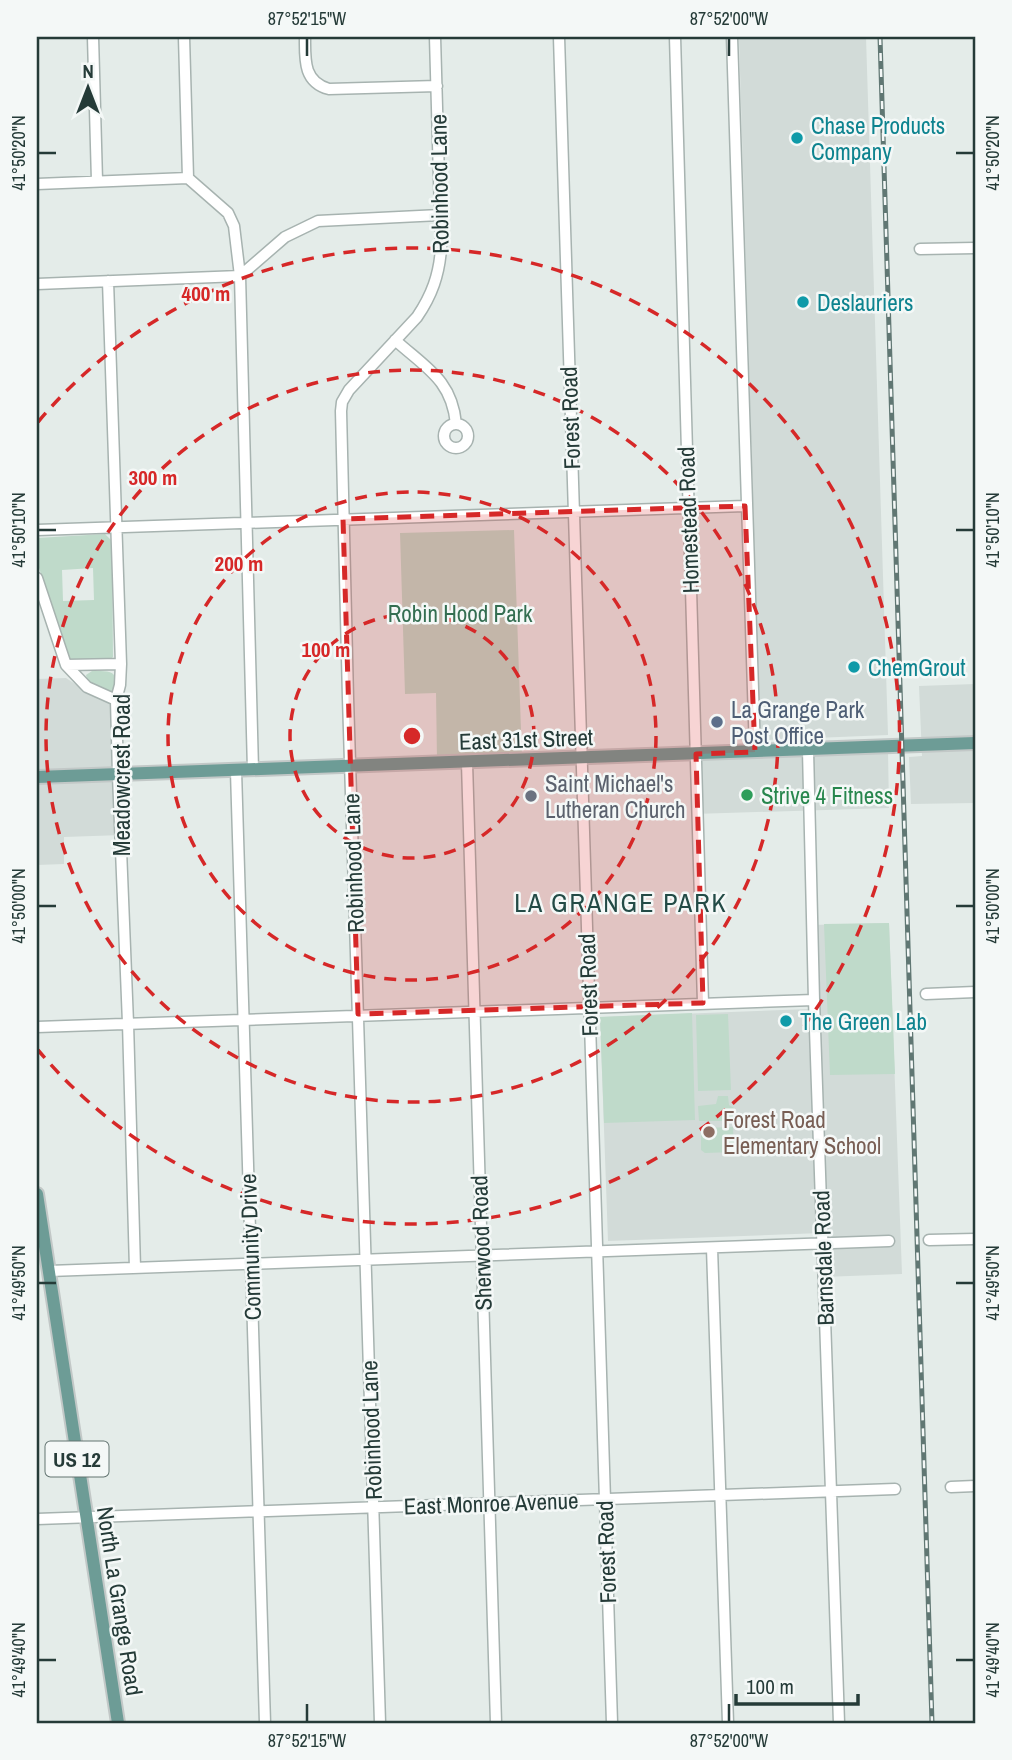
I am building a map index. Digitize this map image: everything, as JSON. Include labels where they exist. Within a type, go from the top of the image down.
[{"type":"main road","name":"East 31st Street","points":[[37,778],[975,743]]},
{"type":"main road","name":"North La Grange Road","points":[[37,1194],[45,1274],[118,1723]]},
{"type":"street","points":[[93,37],[97,181]]},
{"type":"street","points":[[184,37],[188,178]]},
{"type":"street","points":[[305,37],[308,73],[321,87],[437,86]]},
{"type":"street","name":"Robinhood Lane","points":[[380,1723],[350,766],[342,402],[349,390],[417,317],[434,288],[440,259],[435,37]]},
{"type":"street","name":"Forest Road","points":[[559,37],[612,1723]]},
{"type":"street","name":"Homestead Road","points":[[675,37],[703,1003]]},
{"type":"street","points":[[732,37],[755,752]]},
{"type":"street","points":[[37,184],[188,178],[228,213],[234,226],[240,276],[253,770]]},
{"type":"street","points":[[37,284],[240,276],[285,237],[318,221],[440,215]]},
{"type":"street","points":[[920,249],[975,248]]},
{"type":"street","name":"Meadowcrest Road","points":[[108,281],[121,664],[116,700],[118,775],[135,1268]]},
{"type":"street","points":[[395,340],[443,383],[454,403],[456,424]]},
{"type":"street","points":[[37,530],[745,506]]},
{"type":"street","points":[[37,578],[66,665],[87,687],[116,700]]},
{"type":"street","points":[[66,665],[121,664]]},
{"type":"street","name":"Barnsdale Road","points":[[808,750],[839,1723]]},
{"type":"street","name":"Sherwood Road","points":[[467,762],[496,1723]]},
{"type":"street","name":"Community Drive","points":[[236,771],[265,1723]]},
{"type":"street","points":[[926,994],[975,992]]},
{"type":"street","points":[[37,1027],[814,1000]]},
{"type":"street","points":[[929,1240],[975,1239]]},
{"type":"street","points":[[45,1274],[135,1268],[889,1241]]},
{"type":"street","points":[[712,1248],[728,1723]]},
{"type":"street","points":[[951,1486],[975,1486]]},
{"type":"street","name":"East Monroe Avenue","points":[[37,1519],[895,1489]]},
{"type":"highlighted area","points":[[745,506],[755,752],[696,754],[703,1003],[358,1014],[343,519]]},
{"type":"shaded area","points":[[739,37],[866,37],[888,735],[766,740],[760,733]]},
{"type":"shaded area","points":[[66,678],[92,695],[119,705],[121,772],[37,774],[37,679]]},
{"type":"shaded area","points":[[975,684],[975,803],[911,804],[909,757],[922,756],[919,686]]},
{"type":"shaded area","points":[[888,751],[889,808],[694,814],[693,758]]},
{"type":"shaded area","points":[[120,777],[122,835],[64,837],[64,864],[37,865],[37,781]]},
{"type":"shaded area","name":"Forest Road Elementary School","points":[[889,923],[902,1274],[823,1277],[821,1233],[608,1241],[600,1017],[810,1009],[810,925]]},
{"type":"green space","name":"Robin Hood Park","points":[[514,530],[522,758],[437,760],[436,693],[405,694],[400,533]]},
{"type":"green space","points":[[105,534],[112,541],[113,657],[110,660],[72,661],[69,657],[37,562],[37,538]],"holes":[[[93,568],[94,600],[63,601],[62,570]]]},
{"type":"green space","points":[[92,671],[112,673],[115,679],[112,692],[88,683],[86,675]]},
{"type":"green space","points":[[889,923],[895,1074],[830,1075],[824,924]]},
{"type":"green space","points":[[692,1013],[695,1120],[604,1123],[600,1017]]},
{"type":"green space","points":[[728,1014],[731,1090],[698,1091],[696,1015]]},
{"type":"green space","points":[[718,1096],[728,1096],[735,1117],[728,1121],[699,1121],[698,1106],[716,1104]]},
{"type":"green space","points":[[733,1127],[734,1152],[705,1153],[701,1150],[703,1128]]},
{"type":"railway","points":[[880,37],[932,1723]]},
{"type":"place","name":"Chase Products Company","points":[[797,138]]},
{"type":"place","name":"Deslauriers","points":[[803,302]]},
{"type":"place","name":"ChemGrout","points":[[854,667]]},
{"type":"place","name":"La Grange Park Post Office","points":[[717,722]]},
{"type":"place","name":"Strive 4 Fitness","points":[[747,795]]},
{"type":"place","name":"Saint Michael's Lutheran Church","points":[[531,796]]},
{"type":"place","name":"The Green Lab","points":[[786,1021]]},
{"type":"place","name":"Forest Road Elementary School","points":[[709,1132]]},
{"type":"district","name":"LA GRANGE PARK","points":[[621,902]]}]
